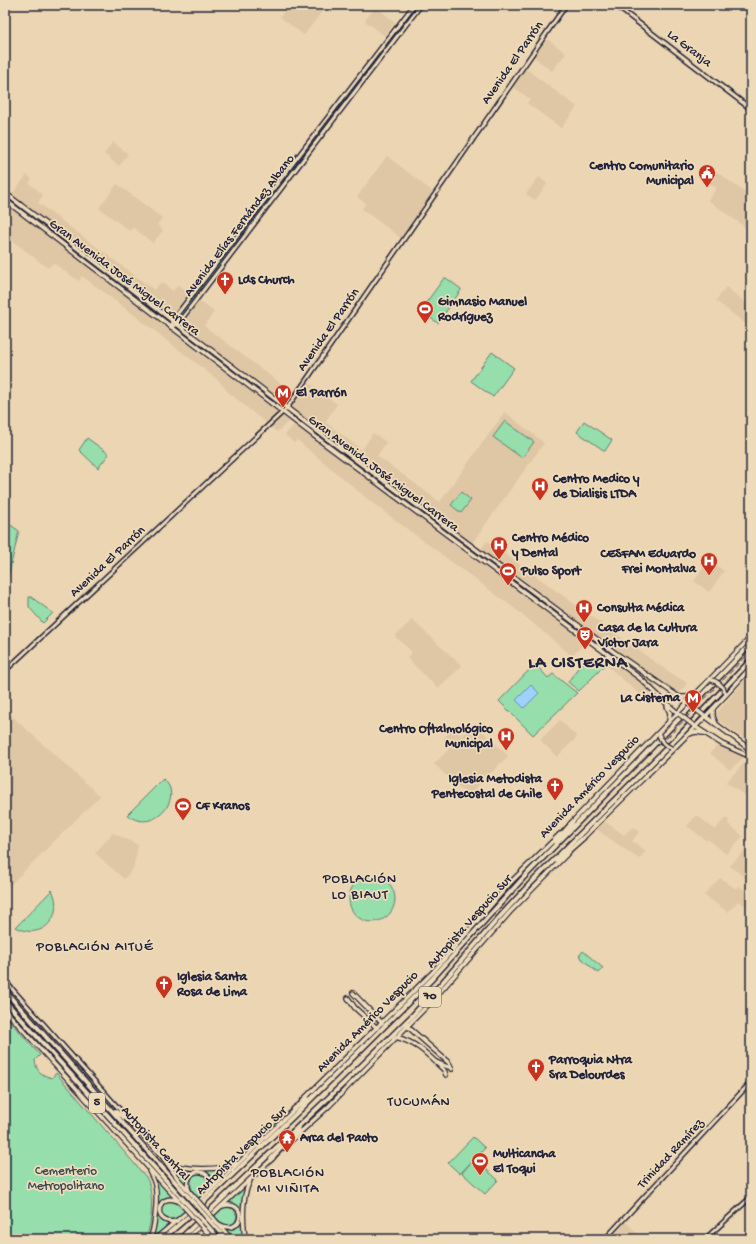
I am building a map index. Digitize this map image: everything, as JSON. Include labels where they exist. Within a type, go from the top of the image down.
[{"type":"highway","name":"Autopista Vespucio Sur","points":[[162,1239],[189,1216],[333,1078],[443,967],[524,876],[651,749],[751,644]]},
{"type":"highway","name":"Autopista Vespucio Sur","points":[[180,1239],[423,1005],[529,885],[680,735],[751,660]]},
{"type":"highway","points":[[524,876],[572,823]]},
{"type":"highway","points":[[529,885],[583,838]]},
{"type":"highway","name":"Autopista Central","points":[[5,991],[195,1201],[226,1239]]},
{"type":"highway","name":"Autopista Central","points":[[5,1001],[205,1226],[219,1239]]},
{"type":"highway","points":[[294,1109],[333,1078]]},
{"type":"highway","points":[[105,1103],[135,1126]]},
{"type":"highway","points":[[271,1159],[313,1112]]},
{"type":"main road","name":"Avenida Elías Fernández Albano","points":[[171,326],[172,321],[414,5]]},
{"type":"main road","name":"Avenida Elías Fernández Albano","points":[[177,324],[421,5]]},
{"type":"main road","name":"Avenida El Parrón","points":[[5,671],[287,408],[566,5]]},
{"type":"main road","name":"La Granja","points":[[615,5],[751,109]]},
{"type":"main road","points":[[407,14],[412,18]]},
{"type":"main road","points":[[367,66],[372,69]]},
{"type":"main road","name":"Gran Avenida José Miguel Carrera","points":[[5,193],[287,408],[621,658],[717,724],[751,750]]},
{"type":"main road","name":"Gran Avenida José Miguel Carrera","points":[[5,200],[283,412],[645,682],[664,702],[694,726],[726,746],[751,757]]},
{"type":"main road","points":[[223,254],[228,258]]},
{"type":"main road","points":[[171,326],[177,324]]},
{"type":"main road","name":"Avenida Américo Vespucio","points":[[155,1239],[178,1220],[241,1161],[382,1023],[441,963],[510,883],[572,823],[751,637]]},
{"type":"main road","points":[[613,658],[621,658]]},
{"type":"main road","points":[[187,1239],[329,1106],[448,984],[518,903],[688,734],[704,716],[713,709],[751,667]]},
{"type":"main road","points":[[710,680],[718,683],[723,688],[725,692],[724,697]]},
{"type":"main road","points":[[678,697],[686,697],[696,694]]},
{"type":"main road","points":[[664,702],[670,711],[669,722]]},
{"type":"main road","points":[[713,709],[713,716],[717,724]]},
{"type":"main road","points":[[688,734],[697,732],[704,733]]},
{"type":"main road","points":[[659,734],[661,740],[668,746],[674,747]]},
{"type":"main road","points":[[5,981],[135,1126],[191,1194]]},
{"type":"main road","points":[[353,993],[382,1023]]},
{"type":"main road","points":[[348,998],[355,1008],[377,1028]]},
{"type":"main road","points":[[5,1010],[180,1203]]},
{"type":"main road","points":[[407,1026],[448,1063],[450,1068],[432,1059]]},
{"type":"main road","points":[[396,1037],[413,1043],[432,1059],[446,1075]]},
{"type":"main road","name":"Trinidad Ramírez","points":[[605,1239],[751,1082]]},
{"type":"main road","points":[[166,1162],[180,1166],[215,1168],[230,1166],[241,1161]]},
{"type":"main road","points":[[144,1163],[152,1176],[156,1188],[154,1226],[150,1239]]},
{"type":"main road","points":[[195,1201],[188,1187],[188,1180],[192,1174],[198,1172],[205,1173],[211,1184],[208,1192]]},
{"type":"main road","points":[[246,1239],[244,1198],[247,1186],[254,1176]]},
{"type":"main road","points":[[705,1239],[751,1197]]},
{"type":"main road","points":[[178,1220],[171,1222],[164,1220],[159,1210],[161,1204],[167,1199],[173,1199],[188,1207]]},
{"type":"main road","points":[[211,1220],[224,1227],[231,1227],[238,1223],[240,1218],[239,1211],[233,1206],[228,1205],[219,1208]]},
{"type":"main road","points":[[217,1223],[231,1239]]},
{"type":"main road","points":[[205,1226],[212,1239]]},
{"type":"shaded area","points":[[289,5],[327,5],[304,35],[280,17]]},
{"type":"shaded area","points":[[368,5],[379,5],[377,8],[395,22],[385,36],[365,21],[373,10]]},
{"type":"shaded area","points":[[547,39],[566,53],[552,71],[534,57]]},
{"type":"shaded area","points":[[526,69],[577,107],[561,128],[527,103],[530,99],[513,87]]},
{"type":"shaded area","points":[[113,142],[128,154],[119,166],[104,154]]},
{"type":"shaded area","points":[[387,156],[433,192],[401,238],[362,209],[366,203],[357,197]]},
{"type":"shaded area","points":[[717,172],[751,197],[751,227],[749,230],[708,200],[717,188],[708,182]]},
{"type":"shaded area","points":[[27,175],[32,179],[29,183],[43,195],[38,203],[154,290],[161,282],[173,291],[178,285],[214,312],[204,326],[300,398],[310,384],[337,404],[325,422],[362,450],[373,433],[386,442],[377,456],[440,502],[505,412],[544,443],[472,543],[481,549],[487,541],[663,668],[687,683],[680,694],[661,681],[644,698],[605,664],[610,659],[586,642],[572,656],[522,614],[375,505],[297,440],[294,443],[285,435],[294,425],[289,421],[277,432],[228,392],[219,381],[82,276],[79,281],[53,263],[48,268],[5,235],[5,189],[12,194]]},
{"type":"shaded area","points":[[539,177],[547,184],[535,200],[526,194]]},
{"type":"shaded area","points":[[117,184],[162,218],[157,225],[163,230],[153,243],[133,227],[130,231],[99,208]]},
{"type":"shaded area","points":[[726,287],[751,307],[751,328],[716,301]]},
{"type":"shaded area","name":"CESFAM Eduardo Frei Montalva","points":[[709,560],[724,571],[709,592],[694,581]]},
{"type":"shaded area","points":[[412,620],[462,666],[438,688],[407,658],[412,652],[395,636]]},
{"type":"shaded area","points":[[751,673],[750,743],[720,721],[716,714]]},
{"type":"shaded area","points":[[5,710],[100,796],[5,890]]},
{"type":"shaded area","points":[[560,720],[577,737],[557,757],[540,740]]},
{"type":"shaded area","points":[[475,724],[508,756],[468,796],[434,764],[451,747],[443,739],[453,729],[462,736]]},
{"type":"shaded area","points":[[718,745],[745,756],[730,770],[710,753]]},
{"type":"shaded area","points":[[748,759],[751,760],[751,800],[726,782]]},
{"type":"shaded area","points":[[697,815],[715,830],[725,818],[729,820],[728,824],[743,836],[726,854],[708,839],[707,841],[687,826]]},
{"type":"shaded area","points":[[604,821],[624,835],[633,827],[639,832],[632,841],[646,851],[639,859],[596,829]]},
{"type":"shaded area","points":[[113,833],[138,845],[133,869],[124,879],[95,853]]},
{"type":"shaded area","points":[[744,851],[751,857],[751,882],[730,866]]},
{"type":"shaded area","points":[[720,878],[736,889],[739,886],[751,895],[751,900],[746,906],[738,901],[728,912],[704,895]]},
{"type":"shaded area","points":[[626,1222],[642,1239],[618,1239],[614,1235]]},
{"type":"green space","points":[[415,5],[420,5],[177,323],[174,321]]},
{"type":"green space","points":[[444,278],[461,290],[438,323],[420,311]]},
{"type":"green space","points":[[492,352],[514,368],[493,397],[471,381]]},
{"type":"green space","points":[[505,421],[534,442],[522,458],[493,437]]},
{"type":"green space","points":[[584,421],[612,440],[605,451],[577,432]]},
{"type":"green space","points":[[87,438],[109,454],[98,468],[79,450]]},
{"type":"green space","points":[[461,492],[471,500],[461,513],[451,505]]},
{"type":"green space","points":[[5,521],[19,531],[8,577],[5,597]]},
{"type":"green space","points":[[29,597],[53,613],[43,623],[29,607]]},
{"type":"green space","points":[[603,654],[610,660],[579,691],[568,682],[585,658],[595,664]]},
{"type":"green space","points":[[535,664],[548,678],[553,674],[577,693],[533,735],[499,701]]},
{"type":"green space","points":[[163,779],[169,786],[171,794],[169,803],[164,811],[157,817],[148,820],[138,820],[127,815]]},
{"type":"green space","points":[[377,876],[381,877],[391,886],[394,890],[394,908],[385,918],[377,922],[367,922],[359,918],[350,908],[349,894],[353,886],[363,877]]},
{"type":"green space","points":[[52,890],[56,909],[49,924],[42,929],[34,931],[26,931],[16,927]]},
{"type":"green space","points":[[583,951],[603,968],[598,973],[579,956]]},
{"type":"green space","name":"Cementerio Metropolitano","points":[[7,1018],[40,1055],[35,1060],[38,1070],[52,1078],[56,1073],[146,1177],[149,1183],[152,1208],[150,1225],[145,1239],[5,1239],[5,1019]]},
{"type":"green space","points":[[473,1137],[485,1148],[475,1159],[498,1180],[485,1194],[462,1173],[474,1159],[460,1174],[448,1163]]},
{"type":"green space","points":[[170,1166],[200,1170],[230,1168],[213,1185],[211,1178],[208,1175],[202,1171],[195,1171],[190,1174],[185,1185]]},
{"type":"green space","points":[[199,1173],[206,1176],[208,1182],[205,1191],[199,1198],[193,1190],[191,1183],[193,1176]]},
{"type":"green space","points":[[155,1177],[174,1198],[167,1197],[162,1200],[157,1209],[160,1219],[165,1222],[172,1223],[152,1238],[157,1208]]},
{"type":"green space","points":[[245,1186],[242,1202],[244,1239],[232,1239],[224,1230],[231,1230],[236,1227],[242,1218],[238,1208],[233,1205],[226,1204]]},
{"type":"green space","points":[[170,1201],[178,1204],[185,1212],[178,1217],[171,1219],[163,1216],[161,1212],[162,1208]]},
{"type":"green space","points":[[226,1207],[234,1209],[237,1217],[234,1224],[225,1225],[214,1215],[222,1208]]},
{"type":"water","points":[[531,685],[539,693],[524,708],[516,700]]},
{"type":"railway","points":[[660,745],[751,651]]},
{"type":"place","name":"Centro Comunitario Municipal","points":[[707,188]]},
{"type":"place","name":"Lds Church","points":[[225,295]]},
{"type":"place","name":"Gimnasio Manuel Rodríguez","points":[[425,324]]},
{"type":"place","name":"El Parrón","points":[[283,408]]},
{"type":"place","name":"Centro Medico y de Dialisis LTDA","points":[[540,501]]},
{"type":"place","name":"Centro Médico y Dental","points":[[499,560]]},
{"type":"place","name":"CESFAM Eduardo Frei Montalva","points":[[709,576]]},
{"type":"place","name":"Pulso Sport","points":[[508,586]]},
{"type":"place","name":"Consulta Médica","points":[[584,623]]},
{"type":"place","name":"Casa de la Cultura Víctor Jara","points":[[585,650]]},
{"type":"place","name":"La Cisterna","points":[[693,713]]},
{"type":"place","name":"Centro Oftalmológico Municipal","points":[[506,751]]},
{"type":"place","name":"Iglesia Metodista Pentecostal de Chile","points":[[555,801]]},
{"type":"place","name":"CF Kranos","points":[[183,821]]},
{"type":"place","name":"Iglesia Santa Rosa de Lima","points":[[164,999]]},
{"type":"place","name":"Parroquia Ntra Sra Delourdes","points":[[536,1082]]},
{"type":"place","name":"Arca del Pacto","points":[[287,1153]]},
{"type":"place","name":"Multicancha El Toqui","points":[[480,1176]]},
{"type":"district","name":"LA CISTERNA","points":[[578,664]]},
{"type":"district","name":"POBLACIÓN LO BIAUT","points":[[360,888]]},
{"type":"district","name":"POBLACIÓN AITUÉ","points":[[95,947]]},
{"type":"district","name":"TUCUMÁN","points":[[419,1102]]},
{"type":"district","name":"POBLACIÓN MI VIÑITA","points":[[288,1182]]}]
